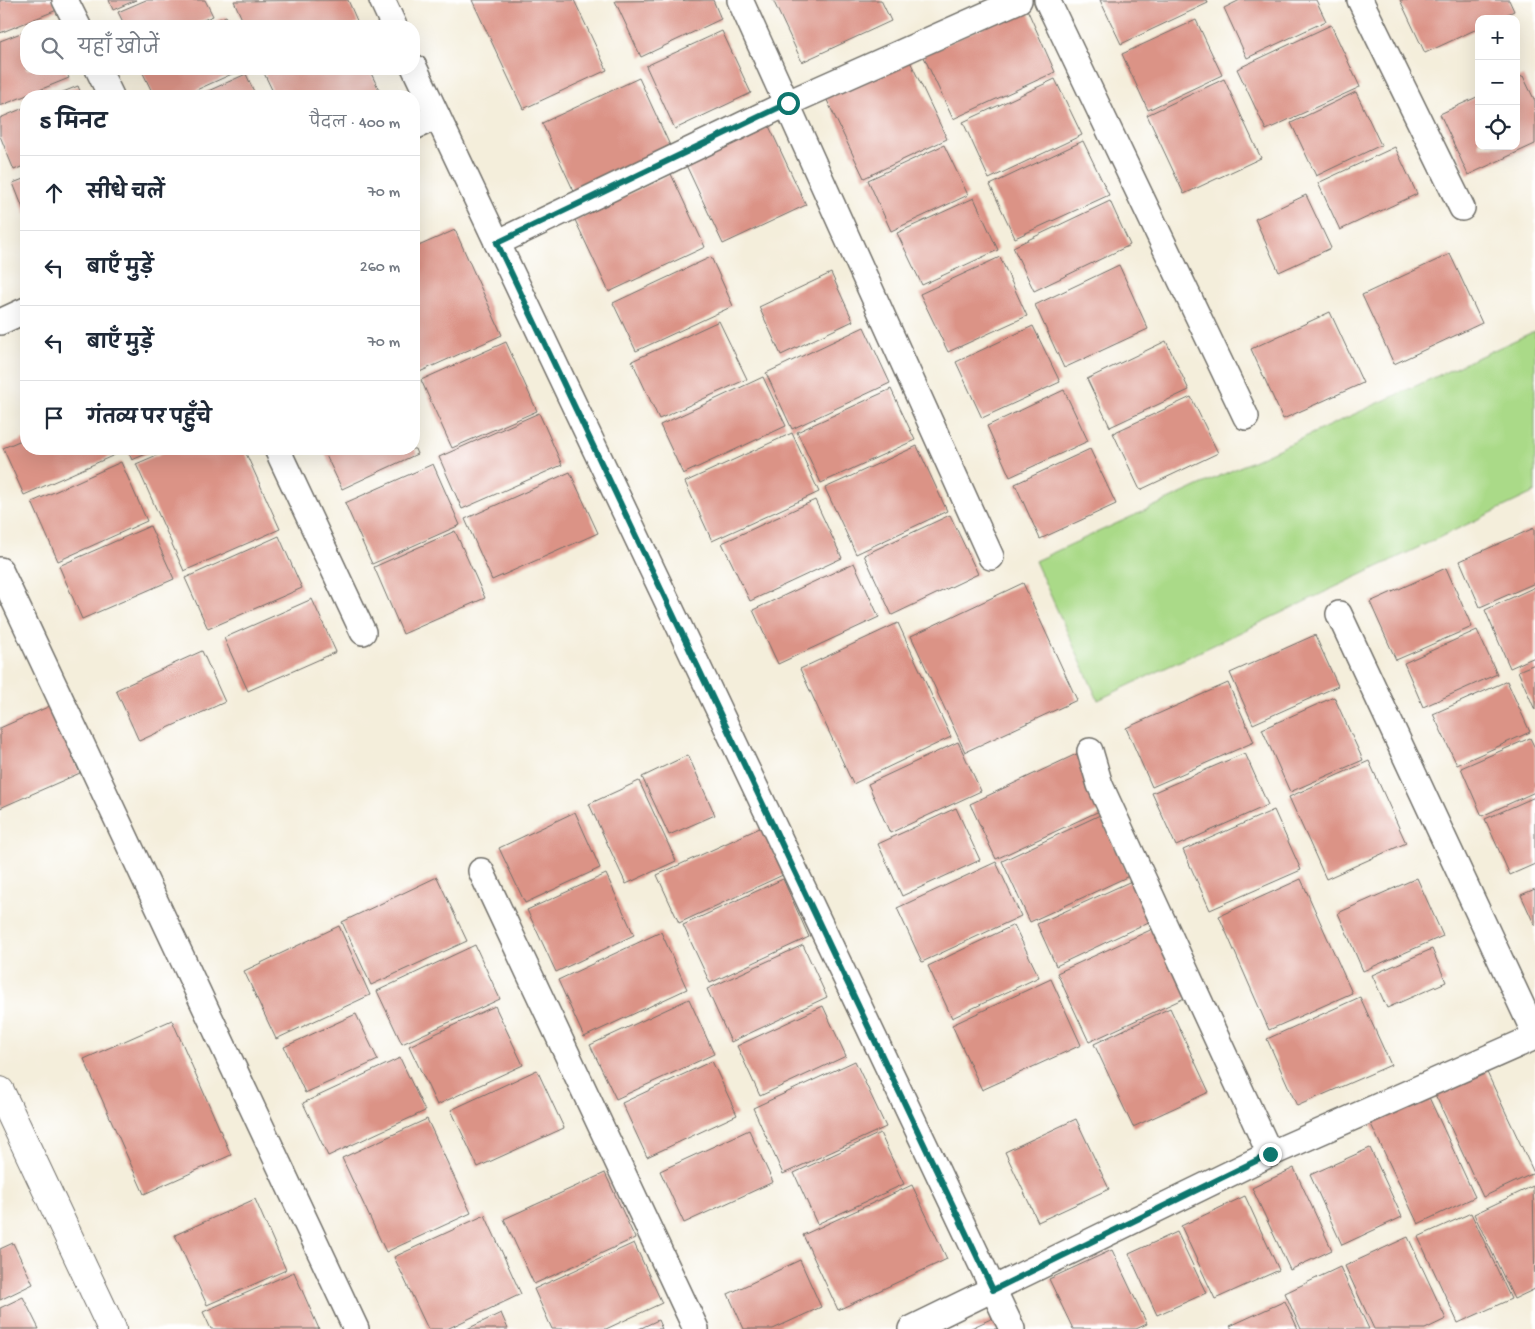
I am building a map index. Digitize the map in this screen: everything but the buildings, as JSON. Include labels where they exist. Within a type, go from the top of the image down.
[{"type":"street","points":[[65,0],[75,20]]},
{"type":"street","points":[[382,0],[391,20]]},
{"type":"street","points":[[740,0],[991,557]]},
{"type":"street","points":[[497,243],[788,103],[1019,0]]},
{"type":"street","points":[[1047,0],[1246,417]]},
{"type":"street","points":[[1360,0],[1462,208]]},
{"type":"street","points":[[101,75],[108,90]]},
{"type":"street","points":[[418,75],[1012,1329]]},
{"type":"street","points":[[420,124],[437,116]]},
{"type":"street","points":[[0,322],[20,313]]},
{"type":"street","points":[[280,455],[363,632]]},
{"type":"street","points":[[0,570],[356,1329]]},
{"type":"street","points":[[911,1329],[1270,1154],[1535,1036],[1339,614]]},
{"type":"street","points":[[1090,751],[1100,785],[1270,1154]]},
{"type":"street","points":[[481,870],[696,1329]]},
{"type":"street","points":[[0,1092],[112,1329]]},
{"type":"green space","points":[[1535,331],[1535,492],[1098,700],[1035,561]]},
{"type":"route","points":[[788,103],[497,243],[993,1290],[1270,1154]]}]
